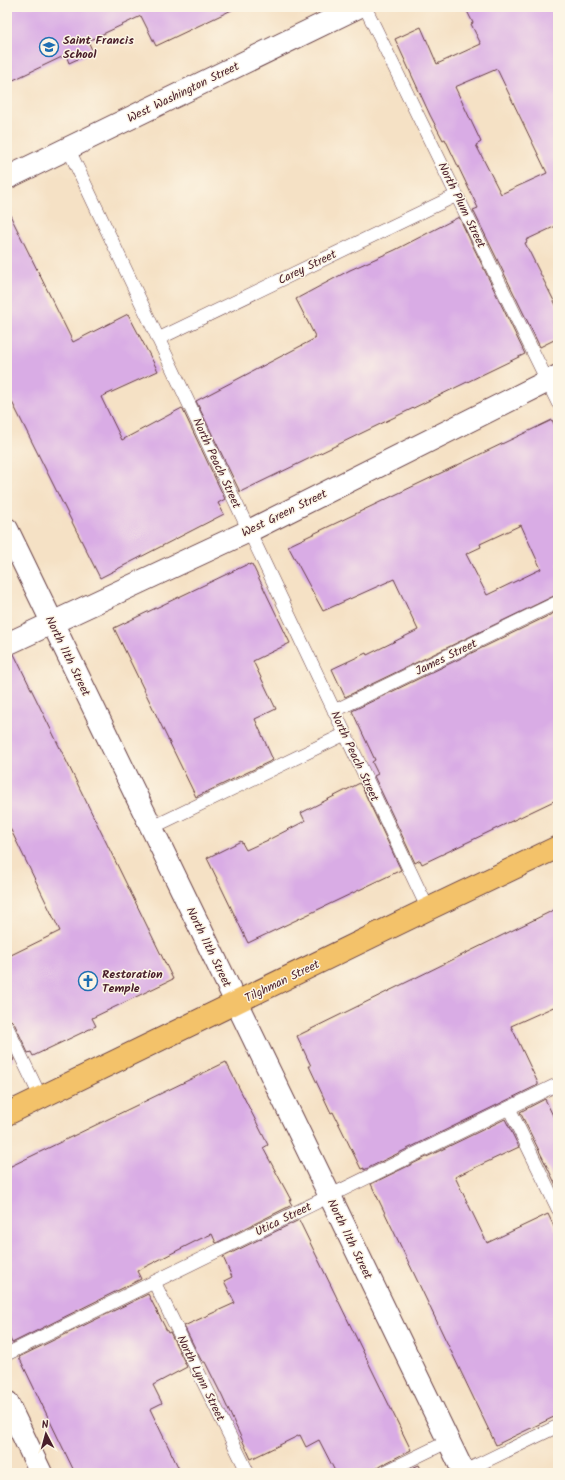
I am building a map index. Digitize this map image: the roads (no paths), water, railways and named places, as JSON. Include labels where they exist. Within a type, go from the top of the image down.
[{"type":"main road","name":"Tilghman Street","points":[[7,1114],[558,847]]},
{"type":"street","name":"West Washington Street","points":[[7,178],[358,7]]},
{"type":"street","name":"West Green Street","points":[[7,644],[249,531],[553,379]]},
{"type":"street","name":"North 11th Street","points":[[7,529],[464,1472]]},
{"type":"street","points":[[7,1402],[41,1473]]},
{"type":"lane","name":"North Plum Street","points":[[365,7],[457,195],[553,379],[558,403]]},
{"type":"lane","name":"North Peach Street","points":[[68,148],[428,909]]},
{"type":"lane","name":"Carey Street","points":[[158,339],[457,195]]},
{"type":"lane","name":"James Street","points":[[334,711],[558,602]]},
{"type":"lane","points":[[151,828],[345,734]]},
{"type":"lane","points":[[7,1027],[41,1098]]},
{"type":"lane","name":"Utica Street","points":[[7,1354],[558,1084]]},
{"type":"lane","points":[[509,1108],[558,1209]]},
{"type":"lane","name":"North Lynn Street","points":[[154,1282],[248,1473]]},
{"type":"lane","points":[[464,1472],[558,1426]]},
{"type":"lane","points":[[383,1473],[448,1441]]},
{"type":"place","name":"Saint Francis School","points":[[49,47]]},
{"type":"place","name":"Restoration Temple","points":[[88,981]]}]
